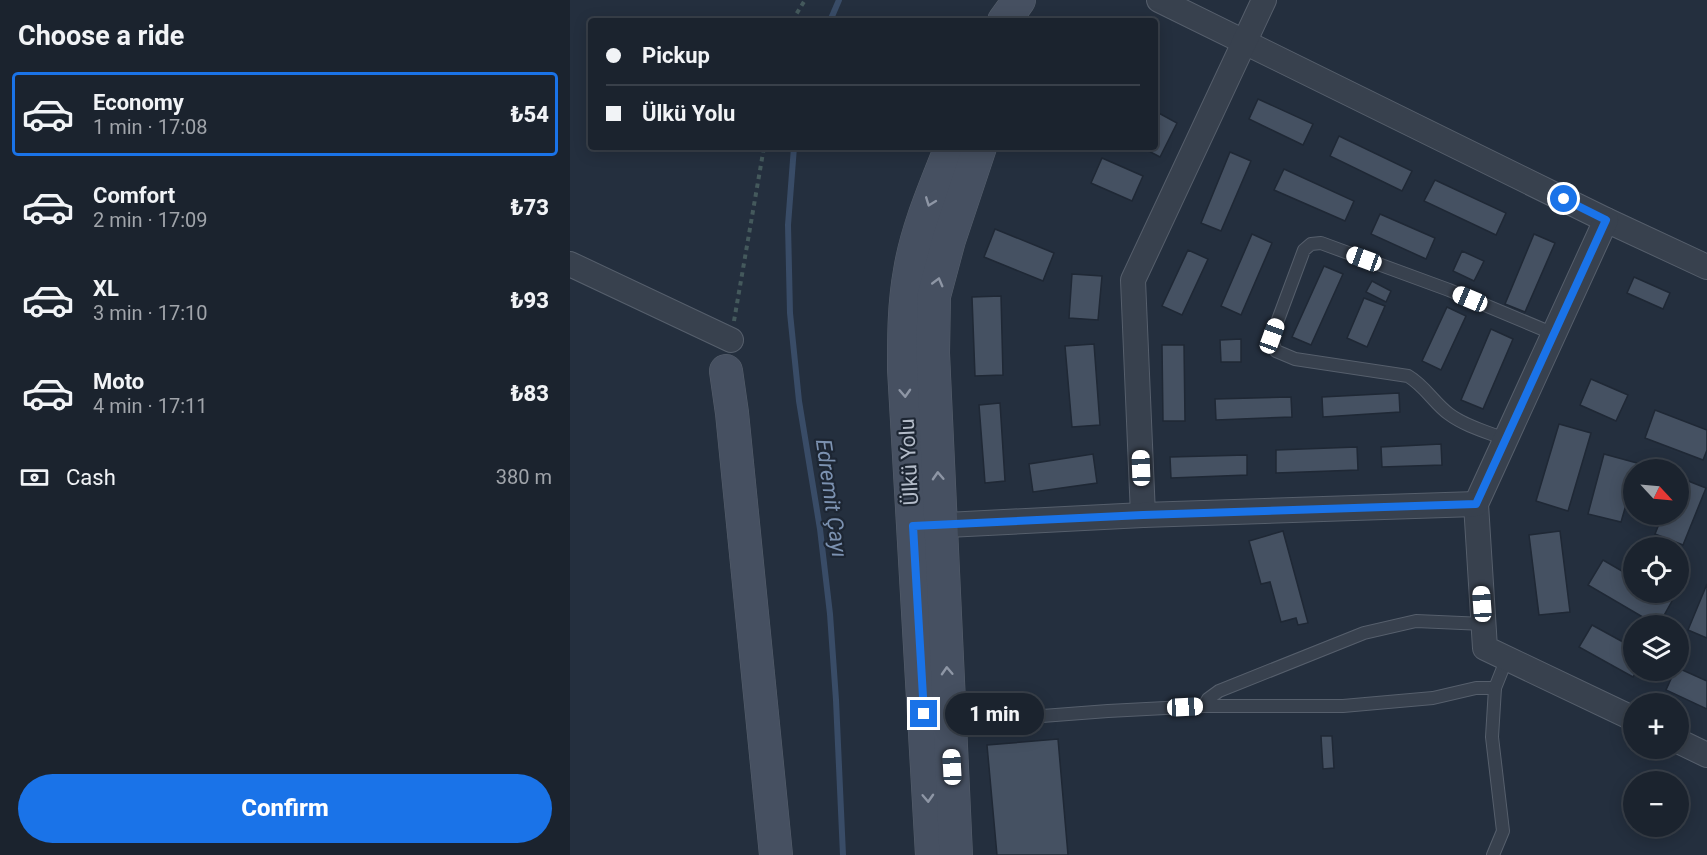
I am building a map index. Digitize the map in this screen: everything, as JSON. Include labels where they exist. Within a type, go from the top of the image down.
[{"type":"main road","points":[[1006,18],[1019,0]]},
{"type":"main road","points":[[1017,18],[1019,0]]},
{"type":"main road","name":"Ülkü Yolu","points":[[950,150],[920,228],[910,271],[903,318],[904,369],[927,526],[950,723],[956,855]]},
{"type":"main road","name":"Ülkü Yolu","points":[[932,855],[927,526],[934,296],[949,240],[979,150]]},
{"type":"main road","points":[[729,356],[732,413],[776,855]]},
{"type":"street","points":[[1159,0],[1606,220],[1707,267]]},
{"type":"street","points":[[1143,515],[1133,280],[1264,0]]},
{"type":"street","points":[[1606,220],[1476,504],[1485,648],[1623,714]]},
{"type":"street","points":[[570,264],[729,356]]},
{"type":"street","points":[[927,526],[1143,515],[1476,504]]},
{"type":"street","points":[[1689,746],[1707,755]]},
{"type":"lane","points":[[1505,439],[1451,416],[1422,386],[1408,376],[1295,359],[1276,351],[1272,336],[1304,250],[1311,244],[1322,243],[1554,334]]},
{"type":"lane","points":[[1204,706],[1208,699],[1219,691],[1364,633],[1416,621],[1484,624]]},
{"type":"lane","points":[[1493,855],[1503,831],[1492,737],[1496,688],[1507,658]]},
{"type":"lane","points":[[950,723],[1204,706],[1343,706],[1433,698],[1476,688],[1496,688]]},
{"type":"path","points":[[794,18],[805,0]]},
{"type":"path","points":[[729,356],[763,150]]},
{"type":"building","points":[[1258,99],[1313,124],[1303,145],[1249,119]]},
{"type":"building","points":[[1158,113],[1177,123],[1160,157],[1147,150],[1158,150]]},
{"type":"building","points":[[1339,136],[1412,171],[1402,191],[1330,156]]},
{"type":"building","points":[[1230,152],[1251,161],[1221,231],[1201,223]]},
{"type":"building","points":[[1102,158],[1143,176],[1132,201],[1091,183]]},
{"type":"building","points":[[1284,169],[1354,201],[1345,221],[1274,190]]},
{"type":"building","points":[[1435,180],[1506,213],[1496,235],[1424,201]]},
{"type":"building","points":[[1380,214],[1435,238],[1426,259],[1371,234]]},
{"type":"building","points":[[995,229],[1054,253],[1043,281],[984,257]]},
{"type":"building","points":[[1252,234],[1272,243],[1241,315],[1221,306]]},
{"type":"building","points":[[1534,234],[1555,243],[1525,312],[1505,304]]},
{"type":"building","points":[[1188,250],[1208,259],[1182,315],[1162,306]]},
{"type":"building","points":[[1462,251],[1484,261],[1474,281],[1453,271]]},
{"type":"building","points":[[1324,266],[1343,274],[1311,345],[1292,337]]},
{"type":"building","points":[[1072,274],[1102,276],[1098,320],[1069,318]]},
{"type":"building","points":[[1634,277],[1670,293],[1663,309],[1627,293]]},
{"type":"building","points":[[1372,281],[1391,291],[1386,302],[1366,292]]},
{"type":"building","points":[[1001,296],[1003,375],[975,376],[972,297]]},
{"type":"building","points":[[1364,298],[1385,306],[1367,347],[1347,338]]},
{"type":"building","points":[[1447,307],[1466,316],[1441,370],[1422,361]]},
{"type":"building","points":[[1491,329],[1513,339],[1483,409],[1461,400]]},
{"type":"building","points":[[1241,339],[1241,362],[1221,362],[1220,340]]},
{"type":"building","points":[[1094,344],[1100,425],[1072,427],[1065,346]]},
{"type":"building","points":[[1162,345],[1184,345],[1185,421],[1163,421]]},
{"type":"building","points":[[1591,379],[1628,395],[1616,421],[1580,405]]},
{"type":"building","points":[[1399,393],[1400,412],[1323,417],[1322,397]]},
{"type":"building","points":[[1291,397],[1292,417],[1216,420],[1215,399]]},
{"type":"building","points":[[1000,403],[1005,481],[985,483],[979,405]]},
{"type":"building","points":[[1655,410],[1707,430],[1707,450],[1703,460],[1645,438]]},
{"type":"building","points":[[1559,424],[1591,433],[1568,511],[1536,501]]},
{"type":"building","points":[[1441,444],[1442,465],[1382,467],[1381,447]]},
{"type":"building","points":[[1357,447],[1358,470],[1276,473],[1276,450]]},
{"type":"building","points":[[1093,454],[1097,483],[1033,492],[1029,464]]},
{"type":"building","points":[[1604,454],[1623,459],[1621,522],[1588,514]]},
{"type":"building","points":[[1247,455],[1247,475],[1171,478],[1170,457]]},
{"type":"building","points":[[1689,481],[1706,488],[1686,537],[1663,537],[1655,534],[1659,525],[1689,525]]},
{"type":"building","points":[[1283,531],[1308,623],[1298,625],[1296,618],[1281,622],[1270,582],[1261,584],[1249,541]]},
{"type":"building","points":[[1560,531],[1570,612],[1539,615],[1529,535]]},
{"type":"building","points":[[1603,560],[1623,572],[1623,603],[1671,603],[1664,615],[1639,615],[1588,585]]},
{"type":"building","points":[[1707,584],[1707,638],[1689,630]]},
{"type":"building","points":[[1592,625],[1623,642],[1623,671],[1579,647]]},
{"type":"building","points":[[1689,673],[1707,681],[1707,709],[1689,701],[1689,693],[1672,693],[1666,690],[1670,681],[1689,681]]},
{"type":"building","points":[[1321,736],[1332,736],[1334,768],[1323,769]]},
{"type":"building","points":[[1058,739],[1068,855],[997,855],[987,745]]},
{"type":"waterway","name":"Edremit Çayı","points":[[831,18],[839,0]]},
{"type":"waterway","name":"Edremit Çayı","points":[[794,150],[788,225],[790,313],[799,401],[820,529],[830,614],[843,855]]},
{"type":"route","points":[[924,714],[913,526],[1143,515],[1476,504],[1606,220],[1564,199]]}]
